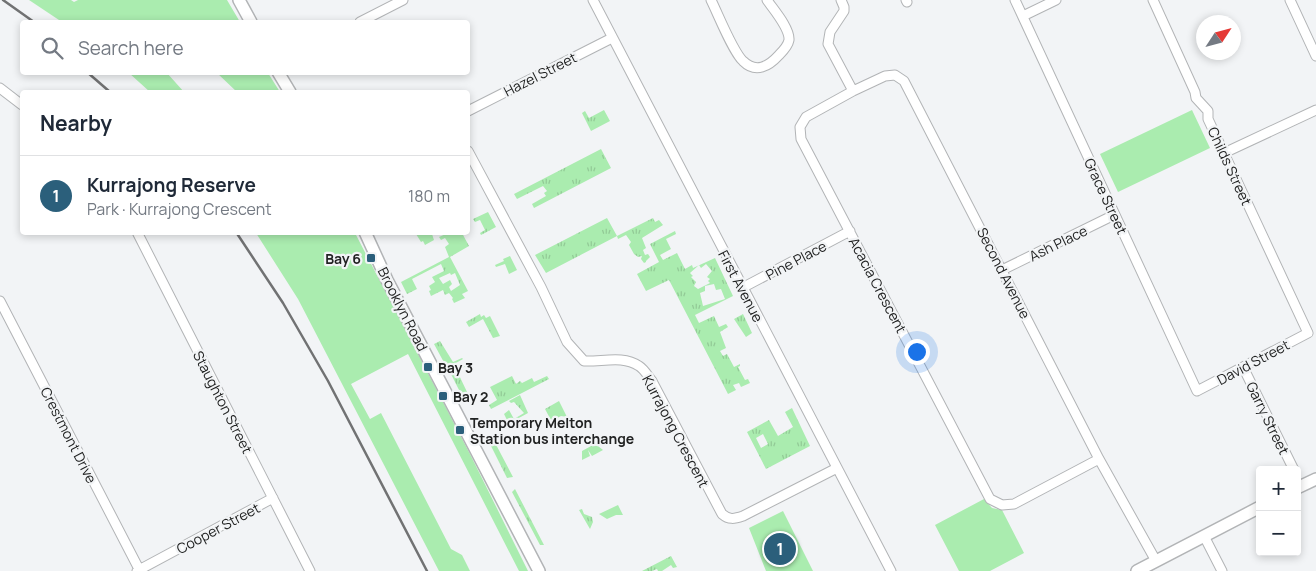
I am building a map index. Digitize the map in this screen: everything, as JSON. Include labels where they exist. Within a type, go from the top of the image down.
[{"type":"street","points":[[239,0],[250,20]]},
{"type":"street","points":[[364,20],[403,0]]},
{"type":"street","name":"First Avenue","points":[[593,0],[891,571]]},
{"type":"street","points":[[711,0],[736,53],[743,62],[760,68],[769,66],[786,47],[789,39],[787,30],[767,0]]},
{"type":"street","points":[[841,0],[844,11],[830,32],[828,44],[853,91]]},
{"type":"street","name":"Grace Street","points":[[1015,0],[1197,391]]},
{"type":"street","points":[[1023,16],[1056,0]]},
{"type":"street","name":"Childs Street","points":[[1153,0],[1196,98],[1208,111],[1208,120],[1308,333]]},
{"type":"street","points":[[1290,0],[1316,56]]},
{"type":"street","name":"Hazel Street","points":[[470,111],[612,38]]},
{"type":"street","points":[[280,75],[289,90]]},
{"type":"street","name":"Second Avenue","points":[[853,91],[885,76],[895,75],[904,81],[1099,460],[1156,561]]},
{"type":"street","points":[[0,88],[20,103]]},
{"type":"street","name":"Acacia Crescent","points":[[853,91],[806,117],[800,126],[801,139],[990,498],[1002,505],[1014,504],[1099,460]]},
{"type":"street","points":[[1224,153],[1316,110]]},
{"type":"street","name":"Kurrajong Crescent","points":[[470,155],[567,342],[584,361],[598,362],[621,359],[640,366],[652,381],[722,514],[728,519],[736,519],[837,468]]},
{"type":"street","name":"Ash Place","points":[[1002,270],[1114,215]]},
{"type":"street","name":"Pine Place","points":[[742,288],[850,231]]},
{"type":"street","name":"Staughton Street","points":[[139,235],[310,571]]},
{"type":"street","name":"Brooklyn Road","points":[[366,235],[387,280],[538,571]]},
{"type":"street","name":"Crestmont Drive","points":[[0,301],[138,571]]},
{"type":"street","name":"David Street","points":[[1197,391],[1308,333]]},
{"type":"street","name":"Garry Street","points":[[1243,367],[1292,466]]},
{"type":"street","points":[[1301,483],[1316,479]]},
{"type":"street","name":"Cooper Street","points":[[138,571],[273,498]]},
{"type":"street","points":[[1137,571],[1256,509]]},
{"type":"street","points":[[1204,536],[1222,571]]},
{"type":"green space","points":[[29,0],[71,0],[74,2],[78,0],[227,0],[239,20],[59,20]]},
{"type":"green space","points":[[131,75],[169,75],[182,90],[148,90]]},
{"type":"green space","points":[[219,75],[269,75],[279,90],[235,90]]},
{"type":"green space","points":[[604,110],[610,121],[591,131],[582,113],[585,111],[589,118]]},
{"type":"green space","points":[[1192,110],[1210,148],[1118,192],[1100,154]]},
{"type":"green space","points":[[601,149],[611,168],[534,208],[532,204],[546,196],[544,193],[547,191],[543,186],[517,199],[514,194]]},
{"type":"green space","points":[[488,212],[496,227],[481,235],[480,233],[485,230],[480,220],[475,222],[473,219]]},
{"type":"green space","points":[[607,218],[617,236],[546,273],[535,255]]},
{"type":"green space","points":[[653,218],[655,222],[659,220],[663,225],[642,238],[646,248],[643,250],[645,255],[648,254],[650,257],[644,263],[641,259],[642,256],[638,257],[634,254],[629,245],[631,242],[626,235],[618,239],[617,236]]},
{"type":"green space","points":[[675,231],[676,234],[666,239],[671,249],[660,255],[663,260],[677,253],[685,269],[692,265],[693,268],[698,266],[690,273],[696,282],[694,286],[698,289],[710,283],[708,281],[710,279],[707,277],[712,271],[706,264],[701,268],[699,265],[715,258],[733,296],[695,315],[699,323],[714,316],[719,327],[726,324],[728,327],[720,332],[726,348],[720,351],[723,356],[727,354],[734,367],[740,364],[738,367],[745,380],[748,379],[750,383],[741,387],[739,383],[733,385],[736,390],[728,394],[669,280],[646,291],[637,274],[659,262],[650,244]],"holes":[[[714,284],[716,290],[721,289],[725,299],[703,306],[700,293],[705,291],[705,286]]]},
{"type":"green space","points":[[257,235],[356,235],[470,454],[528,571],[519,571],[408,354],[351,384],[370,419],[381,413],[451,549],[462,555],[470,571],[439,571],[298,299]]},
{"type":"green space","points":[[417,235],[432,235],[434,240],[425,245],[423,241],[421,242]]},
{"type":"green space","points":[[444,235],[463,235],[469,246],[450,257],[468,291],[462,294],[465,298],[454,303],[449,293],[445,295],[443,290],[431,296],[429,291],[431,290],[429,286],[435,282],[432,277],[444,271],[441,264],[412,279],[417,289],[407,294],[401,282],[449,257],[445,247],[449,244],[445,238],[441,240],[439,237]],"holes":[[[455,273],[460,285],[451,291],[449,287],[452,284],[450,280],[443,284],[439,278]]]},
{"type":"green space","points":[[510,256],[517,270],[509,274],[505,264],[496,267],[495,265]]},
{"type":"green space","points":[[480,314],[481,317],[484,315],[486,318],[490,316],[500,336],[493,338],[483,319],[469,327],[466,322]]},
{"type":"green space","points":[[743,314],[752,333],[746,337],[734,319]]},
{"type":"green space","points":[[440,341],[453,362],[463,359],[447,368],[434,344]]},
{"type":"green space","points":[[465,364],[466,366],[457,371],[468,394],[462,396],[450,372]]},
{"type":"green space","points":[[512,376],[516,384],[532,378],[534,382],[547,376],[549,379],[491,409],[489,405],[497,400],[490,387]]},
{"type":"green space","points":[[520,395],[528,413],[506,425],[508,422],[504,414],[509,410],[514,419],[524,413],[514,402],[511,403],[509,401]]},
{"type":"green space","points":[[559,401],[567,417],[561,416],[555,419],[553,424],[545,409]]},
{"type":"green space","points":[[792,408],[810,446],[766,469],[747,432],[769,420],[778,436],[793,427],[785,412]],"holes":[[[763,434],[768,444],[761,448],[756,438]]]},
{"type":"green space","points":[[492,437],[513,477],[507,478],[488,440]]},
{"type":"green space","points":[[593,445],[603,450],[592,456],[588,450],[590,456],[582,460],[582,451]]},
{"type":"green space","points":[[515,489],[544,545],[540,545],[512,492]]},
{"type":"green space","points":[[984,499],[992,508],[1002,510],[1024,553],[990,571],[959,571],[935,525]]},
{"type":"green space","points":[[618,505],[623,515],[616,515],[607,519],[599,514]]},
{"type":"green space","points":[[582,509],[584,514],[592,517],[593,522],[590,529],[579,510]]},
{"type":"green space","points":[[783,511],[813,571],[766,571],[749,528]]},
{"type":"green space","points":[[671,556],[677,567],[673,568],[671,565],[662,571],[657,569],[642,571]]},
{"type":"railway","points":[[3,0],[31,20]]},
{"type":"railway","points":[[90,75],[108,90]]},
{"type":"railway","points":[[238,235],[283,303],[328,381],[427,571]]},
{"type":"place","name":"Bay 6","points":[[371,258]]},
{"type":"place","name":"Bay 3","points":[[428,367]]},
{"type":"place","name":"Bay 2","points":[[443,396]]},
{"type":"place","name":"Temporary Melton Station bus interchange","points":[[460,430]]},
{"type":"place","name":"Kurrajong Reserve","points":[[780,549]]}]
